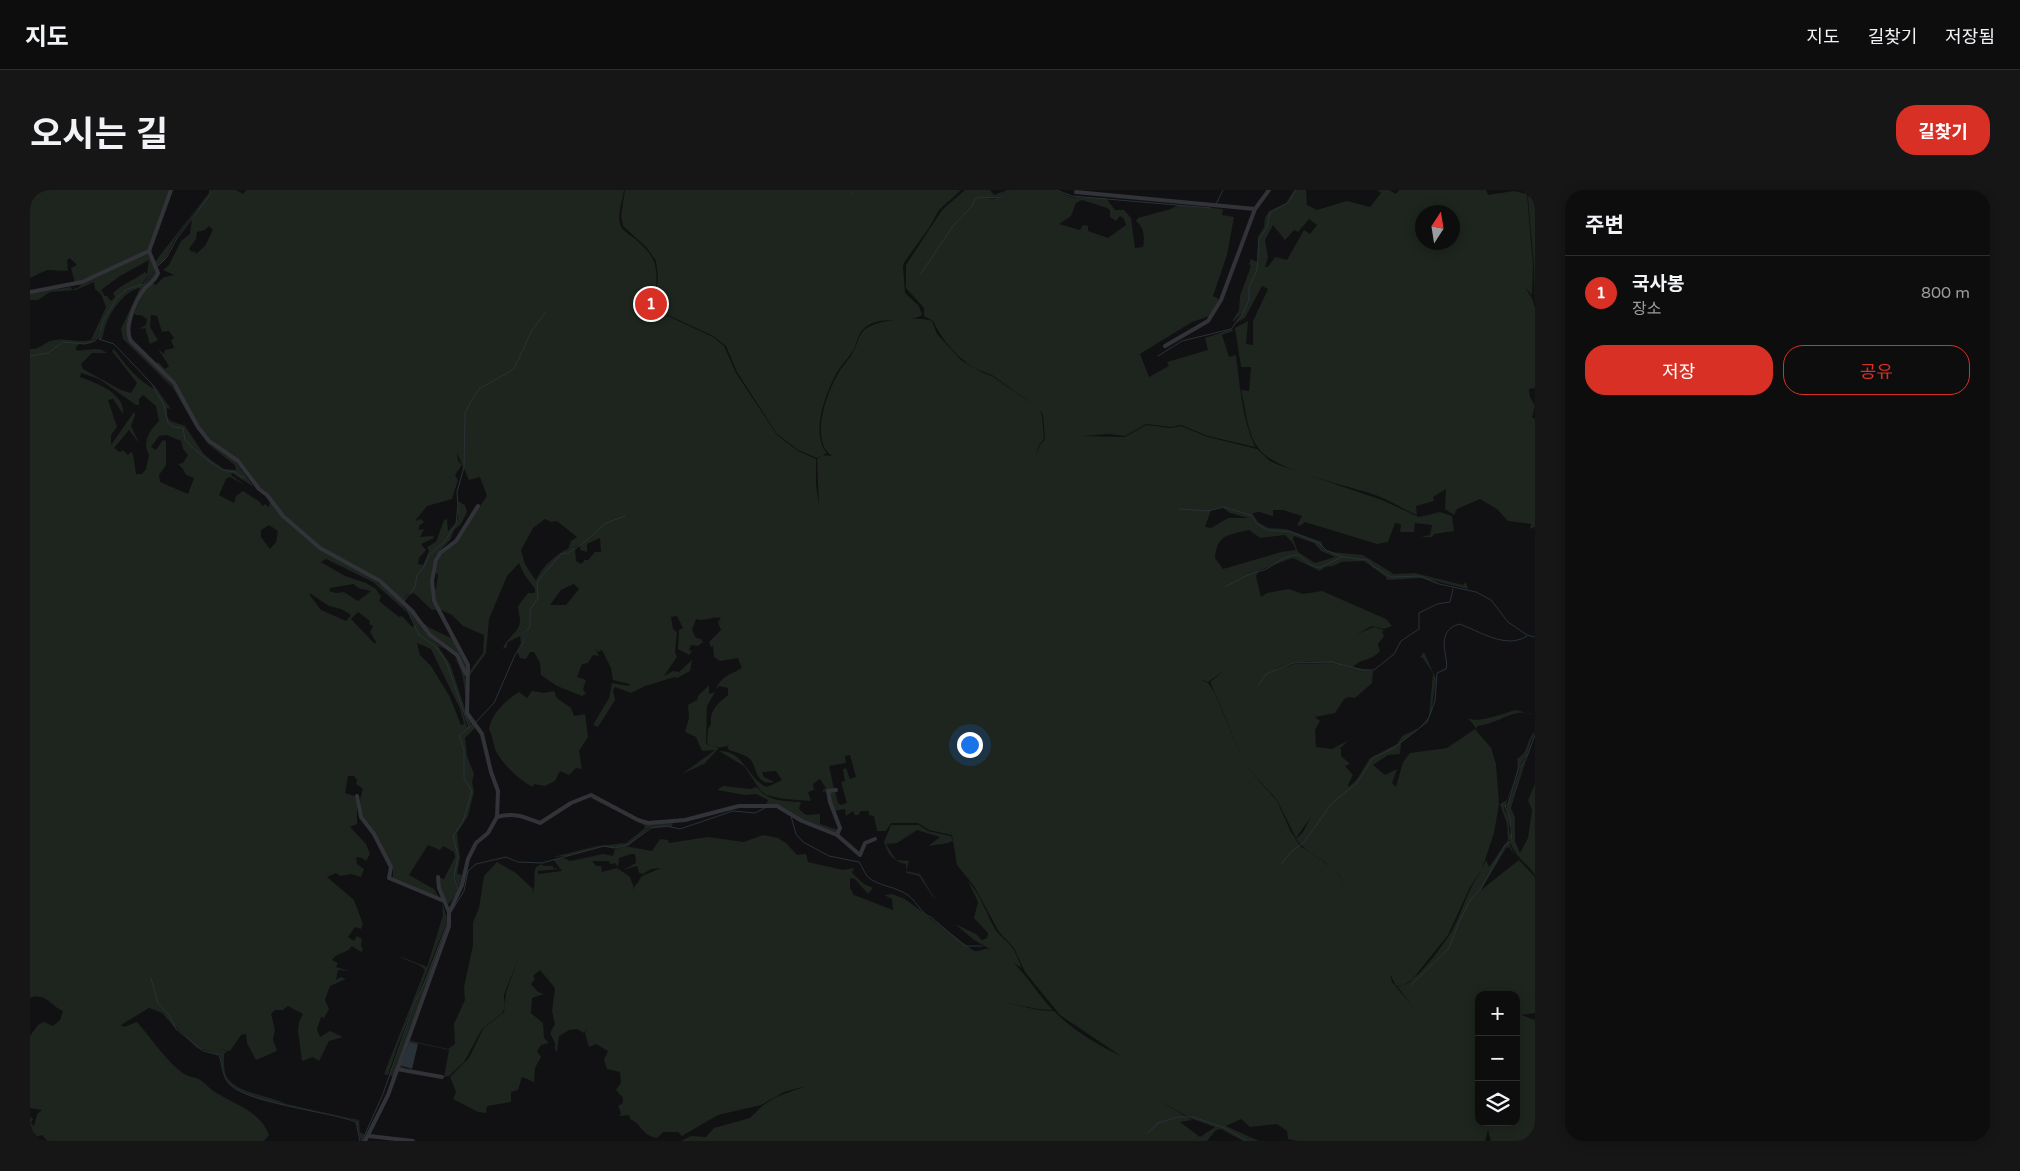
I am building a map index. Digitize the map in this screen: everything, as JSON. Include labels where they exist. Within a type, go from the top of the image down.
[{"type":"street","points":[[171,190],[149,251],[158,273],[143,292],[131,320],[128,330],[131,341],[174,383],[198,427],[214,446],[234,457],[283,516],[320,548],[380,581],[411,610],[430,635],[457,656],[465,669],[468,680]]},
{"type":"street","points":[[1165,346],[1208,322],[1221,300],[1255,209],[1269,190]]},
{"type":"street","points":[[1076,192],[1255,209]]},
{"type":"street","points":[[30,292],[82,282],[149,251]]},
{"type":"street","points":[[449,913],[462,885],[465,869],[473,849],[493,825],[497,817],[498,791],[491,772],[482,734],[467,713],[468,664],[434,601],[432,581],[438,556],[456,541],[478,506]]},
{"type":"street","points":[[836,790],[828,791],[840,828],[837,835]]},
{"type":"street","points":[[497,817],[508,814],[519,815],[540,823],[571,803],[592,795],[638,820],[648,823],[685,820],[739,806],[777,806],[802,821],[837,835],[860,855],[865,843],[874,839]]},
{"type":"street","points":[[357,796],[361,817],[374,834],[391,867],[389,878],[444,901]]},
{"type":"street","points":[[365,1141],[369,1136],[397,1069],[449,926],[449,913],[438,877]]},
{"type":"street","points":[[397,1069],[442,1077]]},
{"type":"street","points":[[369,1136],[413,1141]]},
{"type":"shaded area","points":[[30,190],[170,190],[151,247],[144,253],[75,283],[71,268],[77,265],[70,258],[67,260],[68,271],[47,270],[30,278]]},
{"type":"shaded area","points":[[209,190],[213,190],[207,201],[214,190],[236,190],[243,194],[246,190],[624,190],[619,214],[620,224],[625,231],[647,250],[654,261],[656,273],[656,313],[659,308],[668,316],[713,337],[724,346],[736,373],[777,435],[798,451],[816,459],[816,484],[819,506],[817,459],[822,455],[832,456],[825,449],[822,439],[822,416],[825,404],[834,382],[854,350],[861,333],[868,327],[886,321],[918,319],[932,321],[937,334],[961,360],[983,373],[992,376],[1039,409],[992,375],[973,367],[956,354],[943,338],[933,321],[924,316],[924,308],[906,288],[906,265],[942,210],[965,190],[990,190],[994,195],[1007,190],[998,198],[1009,190],[1055,190],[1071,197],[1106,198],[1115,210],[1124,210],[1131,218],[1135,248],[1143,247],[1144,243],[1142,229],[1136,221],[1138,218],[1171,209],[1178,205],[1223,209],[1222,215],[1234,217],[1227,255],[1213,296],[1219,299],[1210,316],[1192,322],[1140,354],[1149,377],[1169,366],[1167,362],[1208,350],[1205,338],[1232,329],[1233,331],[1222,335],[1229,357],[1236,355],[1244,413],[1255,447],[1208,436],[1181,425],[1171,427],[1146,424],[1125,436],[1109,434],[1083,436],[1125,437],[1146,425],[1171,428],[1181,426],[1208,437],[1257,449],[1270,461],[1279,465],[1382,500],[1419,517],[1440,512],[1452,516],[1454,531],[1434,534],[1432,537],[1421,537],[1430,535],[1432,525],[1415,523],[1414,532],[1400,532],[1401,524],[1395,523],[1388,542],[1377,544],[1305,522],[1300,526],[1297,525],[1302,516],[1283,510],[1273,510],[1273,516],[1260,512],[1252,514],[1258,522],[1268,528],[1286,529],[1322,542],[1323,548],[1331,552],[1363,555],[1394,574],[1415,573],[1463,585],[1466,582],[1468,589],[1431,580],[1439,584],[1437,584],[1422,578],[1387,580],[1386,577],[1364,561],[1342,562],[1325,567],[1320,571],[1293,558],[1249,574],[1259,571],[1256,576],[1261,597],[1267,593],[1289,589],[1303,594],[1322,591],[1386,619],[1392,626],[1384,629],[1372,626],[1357,634],[1374,627],[1384,630],[1382,632],[1384,636],[1378,644],[1380,651],[1353,667],[1342,665],[1373,671],[1372,683],[1355,698],[1349,697],[1344,699],[1335,713],[1315,717],[1320,721],[1315,730],[1316,747],[1332,749],[1349,740],[1338,750],[1341,748],[1341,756],[1350,764],[1345,766],[1353,775],[1348,785],[1349,787],[1357,779],[1370,758],[1397,744],[1402,736],[1419,728],[1429,717],[1433,673],[1422,657],[1420,657],[1424,652],[1436,679],[1431,714],[1427,722],[1399,744],[1401,743],[1400,754],[1388,755],[1373,765],[1385,775],[1397,769],[1392,783],[1396,787],[1403,762],[1410,753],[1447,748],[1475,729],[1491,748],[1496,764],[1499,804],[1494,833],[1482,869],[1486,860],[1489,867],[1508,840],[1507,824],[1500,804],[1507,800],[1516,774],[1517,759],[1524,753],[1535,731],[1527,755],[1520,767],[1504,809],[1509,816],[1506,808],[1521,766],[1527,758],[1511,808],[1515,817],[1515,841],[1520,853],[1528,838],[1532,810],[1528,800],[1535,784],[1535,875],[1512,847],[1510,842],[1512,838],[1509,842],[1514,855],[1509,847],[1506,848],[1481,890],[1519,860],[1535,877],[1535,1013],[1521,1015],[1535,1020],[1535,1141],[1491,1141],[1488,1130],[1485,1141],[1298,1141],[1288,1139],[1287,1131],[1277,1124],[1250,1127],[1241,1119],[1226,1126],[1259,1141],[1243,1141],[1221,1129],[1216,1130],[1207,1141],[681,1141],[691,1136],[706,1137],[714,1128],[750,1118],[762,1106],[776,1097],[806,1086],[784,1092],[761,1105],[718,1115],[682,1136],[678,1132],[663,1132],[657,1138],[644,1132],[637,1123],[631,1120],[629,1115],[619,1116],[621,1113],[618,1106],[623,1103],[623,1098],[616,1090],[621,1083],[620,1072],[607,1069],[604,1060],[608,1051],[596,1044],[589,1047],[585,1033],[588,1028],[584,1033],[577,1029],[569,1030],[559,1036],[557,1052],[550,1033],[555,1024],[552,1011],[555,988],[540,970],[533,976],[535,979],[531,984],[538,992],[544,994],[532,998],[531,1013],[543,1023],[544,1038],[549,1043],[541,1045],[537,1051],[541,1057],[535,1068],[534,1082],[522,1077],[518,1090],[511,1092],[511,1102],[487,1106],[486,1113],[478,1112],[453,1099],[456,1092],[450,1077],[469,1058],[483,1029],[504,1012],[504,1008],[502,1013],[482,1029],[464,1062],[449,1076],[444,1077],[449,1050],[411,1042],[400,1065],[406,1068],[399,1067],[408,1040],[448,1049],[455,1044],[454,1024],[465,1000],[464,987],[473,945],[473,922],[479,908],[484,876],[497,862],[516,873],[533,889],[532,894],[534,887],[534,874],[536,867],[542,864],[543,866],[553,866],[553,868],[559,869],[538,871],[538,874],[562,871],[553,859],[564,858],[570,861],[603,854],[613,856],[615,849],[625,846],[652,851],[660,839],[668,840],[669,843],[708,837],[744,842],[763,835],[778,838],[786,843],[797,855],[806,854],[808,862],[843,870],[854,868],[852,873],[864,884],[873,888],[868,894],[855,879],[850,878],[850,888],[854,895],[893,910],[892,899],[884,895],[892,894],[905,899],[974,951],[989,949],[1000,953],[1025,975],[1053,1010],[1002,1002],[1038,1010],[1054,1011],[1086,1036],[1121,1056],[1060,1015],[1025,972],[1014,948],[999,932],[974,886],[957,865],[952,835],[929,830],[918,823],[891,823],[886,831],[877,831],[874,816],[869,815],[869,811],[861,811],[858,815],[855,815],[853,811],[846,816],[845,809],[834,811],[829,792],[835,791],[838,803],[841,805],[847,803],[841,782],[845,781],[843,769],[846,768],[850,779],[856,777],[850,755],[845,756],[846,763],[829,766],[834,789],[823,792],[826,788],[820,779],[813,784],[814,790],[808,792],[811,801],[784,799],[766,795],[761,791],[744,766],[719,751],[734,755],[755,778],[767,787],[782,780],[776,771],[762,772],[764,777],[774,782],[764,782],[758,776],[749,758],[729,750],[727,747],[731,743],[720,747],[707,744],[711,715],[718,704],[728,695],[728,688],[719,686],[716,689],[726,676],[742,668],[738,658],[720,661],[714,657],[713,646],[711,647],[709,642],[721,630],[718,622],[721,618],[696,619],[692,630],[696,638],[701,639],[703,642],[698,646],[691,645],[689,650],[692,651],[689,655],[678,649],[679,630],[683,628],[677,616],[671,617],[673,629],[677,632],[675,652],[677,657],[664,676],[673,671],[679,672],[692,660],[690,671],[677,678],[645,686],[631,693],[615,687],[613,690],[615,700],[598,727],[593,725],[609,698],[612,683],[630,686],[629,684],[613,680],[611,668],[602,650],[598,652],[595,648],[599,656],[593,655],[588,663],[582,664],[577,677],[586,680],[583,689],[586,694],[582,696],[557,686],[541,675],[540,663],[534,652],[530,652],[526,659],[520,658],[517,652],[522,644],[516,652],[521,643],[520,636],[508,642],[506,648],[503,649],[506,642],[519,626],[518,606],[528,593],[535,593],[535,589],[524,574],[519,563],[507,576],[489,619],[486,653],[468,678],[469,672],[483,653],[484,635],[463,626],[452,615],[439,609],[432,593],[436,589],[438,575],[435,572],[440,555],[453,544],[487,496],[480,477],[469,480],[457,453],[458,461],[462,465],[455,475],[458,480],[452,499],[427,506],[415,521],[421,519],[424,522],[419,526],[419,530],[424,529],[420,537],[433,536],[434,538],[421,544],[426,550],[419,558],[418,564],[423,565],[429,551],[427,547],[436,542],[444,520],[447,519],[448,531],[455,524],[453,529],[458,519],[458,501],[465,505],[467,512],[461,524],[454,530],[450,540],[435,556],[431,588],[432,603],[437,609],[432,610],[414,593],[409,595],[411,592],[406,596],[404,602],[381,581],[326,551],[289,520],[259,489],[243,466],[214,445],[199,426],[178,387],[155,365],[158,362],[165,369],[169,366],[158,349],[164,354],[165,350],[174,348],[171,340],[174,338],[169,331],[162,332],[157,316],[151,315],[150,327],[158,340],[150,344],[145,328],[139,329],[146,325],[147,319],[134,313],[144,292],[152,283],[156,285],[164,277],[174,275],[163,270],[169,265],[181,241],[190,234],[192,218],[201,205],[175,239],[164,261],[158,266],[154,263],[209,193]],"holes":[[[1082,200],[1107,208],[1110,210],[1110,217],[1116,221],[1120,216],[1124,219],[1126,225],[1108,238],[1088,231],[1088,226],[1083,225],[1080,230],[1059,224],[1071,216],[1076,203]],[[209,226],[213,230],[205,246],[196,254],[195,251],[192,252],[189,249],[196,239],[197,232],[205,230]],[[1039,409],[1043,415],[1045,439],[1040,445],[1036,456],[1039,445],[1044,439],[1042,416]],[[1224,507],[1230,513],[1248,518],[1228,518],[1211,528],[1205,527],[1211,510]],[[545,519],[551,522],[557,521],[577,537],[571,541],[568,549],[549,562],[536,581],[525,564],[521,550],[533,528]],[[1249,530],[1260,538],[1285,535],[1292,542],[1296,550],[1281,552],[1223,569],[1215,558],[1218,544],[1230,534]],[[1294,536],[1314,543],[1321,551],[1335,557],[1315,563],[1298,552],[1293,539]],[[600,538],[601,552],[595,552],[588,560],[581,564],[576,561],[575,547],[581,545],[580,550],[587,552],[587,544]],[[574,584],[579,589],[566,605],[550,605],[561,590]],[[1304,662],[1330,663],[1294,664],[1274,670],[1294,663]],[[1225,670],[1210,682],[1215,693],[1208,683],[1199,679],[1208,682]],[[1245,765],[1277,800],[1296,838],[1311,817],[1303,832],[1296,839],[1313,854],[1300,846],[1290,830],[1277,801]],[[1510,820],[1512,838],[1509,830]],[[631,854],[635,854],[636,863],[623,870],[637,866],[639,873],[643,874],[651,869],[661,868],[642,876],[634,888],[630,877],[617,868],[602,872],[601,866],[596,866],[592,861],[609,861],[610,864],[615,863],[618,867],[619,858]],[[1482,870],[1471,888],[1448,937],[1425,967],[1413,978],[1448,935],[1470,887]],[[518,959],[506,993],[505,1004],[504,995]],[[1390,974],[1396,986],[1404,984],[1397,986],[1413,1007],[1392,982]],[[1156,1099],[1192,1119],[1215,1127],[1200,1137],[1180,1122],[1192,1120]]]},
{"type":"shaded area","points":[[625,190],[855,190],[852,194],[856,190],[961,190],[939,210],[903,266],[905,293],[919,306],[922,315],[909,319],[880,321],[867,326],[862,331],[854,349],[832,382],[824,402],[821,414],[820,435],[822,445],[827,453],[817,458],[798,450],[777,434],[737,372],[726,346],[713,336],[668,315],[660,307],[656,294],[658,278],[656,261],[647,248],[623,226],[621,216]]},
{"type":"shaded area","points":[[1294,190],[1306,190],[1307,205],[1317,210],[1347,201],[1370,207],[1381,193],[1377,190],[1389,190],[1396,194],[1399,190],[1486,190],[1488,195],[1514,191],[1527,194],[1533,266],[1532,295],[1524,286],[1532,298],[1535,308],[1535,388],[1529,389],[1530,397],[1535,406],[1532,417],[1535,419],[1535,527],[1530,529],[1531,524],[1508,521],[1497,509],[1480,499],[1457,509],[1454,515],[1445,509],[1446,489],[1433,497],[1434,501],[1416,506],[1417,515],[1370,493],[1317,478],[1282,465],[1269,458],[1259,449],[1249,429],[1241,390],[1249,391],[1251,367],[1241,367],[1235,328],[1248,321],[1246,344],[1253,345],[1253,321],[1268,289],[1262,286],[1245,318],[1234,324],[1243,312],[1233,322],[1233,320],[1239,310],[1240,296],[1251,266],[1249,264],[1251,259],[1257,262],[1257,270],[1258,237],[1264,227],[1265,218],[1269,211],[1286,203]],"holes":[[[1309,219],[1317,225],[1310,234],[1304,230],[1287,260],[1275,257],[1268,267],[1265,267],[1268,257],[1265,240],[1273,225],[1285,240],[1294,230],[1298,232]]]},
{"type":"shaded area","points":[[1530,190],[1535,190],[1535,305],[1534,266],[1528,198]]},
{"type":"shaded area","points":[[148,253],[155,268],[141,285],[146,283],[156,269],[157,275],[136,303],[129,320],[127,337],[175,388],[196,426],[210,445],[235,461],[254,487],[232,473],[231,475],[245,485],[230,477],[226,479],[219,495],[234,503],[236,496],[243,491],[260,502],[262,506],[265,504],[269,507],[270,500],[293,526],[313,544],[391,592],[409,614],[407,607],[425,632],[445,650],[438,646],[450,664],[467,715],[473,723],[469,726],[461,705],[467,727],[474,724],[476,727],[465,738],[467,756],[474,774],[472,782],[474,792],[468,816],[457,833],[460,858],[457,874],[462,875],[459,889],[454,875],[458,891],[449,904],[444,900],[438,877],[444,879],[455,857],[454,852],[443,846],[440,850],[428,845],[409,875],[434,889],[440,899],[393,879],[393,868],[374,833],[361,816],[360,799],[363,789],[356,784],[357,780],[354,776],[348,776],[345,793],[355,796],[357,803],[357,824],[350,827],[366,844],[370,854],[366,861],[356,857],[357,864],[364,869],[361,877],[351,874],[340,876],[336,873],[327,877],[354,900],[363,924],[361,929],[355,927],[348,937],[354,941],[357,936],[362,939],[361,946],[363,949],[361,952],[352,946],[332,960],[338,963],[336,967],[349,971],[338,970],[336,980],[341,977],[346,979],[330,986],[325,1000],[329,1009],[324,1018],[321,1017],[317,1029],[320,1037],[330,1031],[343,1037],[329,1041],[319,1061],[313,1057],[302,1061],[298,1031],[299,1022],[303,1014],[288,1006],[283,1010],[275,1010],[271,1014],[275,1030],[273,1039],[277,1051],[256,1060],[247,1043],[246,1034],[241,1035],[230,1051],[210,1047],[228,1051],[224,1054],[225,1074],[237,1087],[286,1104],[359,1120],[360,1132],[365,1135],[361,1141],[356,1121],[267,1101],[236,1089],[225,1078],[220,1055],[197,1048],[162,1013],[147,1007],[149,1008],[121,1025],[124,1027],[137,1022],[177,1069],[188,1076],[199,1079],[217,1093],[255,1116],[261,1121],[269,1135],[264,1141],[47,1141],[42,1135],[36,1137],[33,1133],[30,1134],[30,1117],[33,1119],[31,1123],[34,1126],[37,1114],[42,1110],[30,1108],[30,1036],[38,1025],[44,1022],[53,1026],[60,1020],[63,1011],[45,998],[30,998],[30,349],[38,348],[55,340],[91,340],[106,307],[101,294],[95,289],[94,282],[76,290],[50,292],[38,300],[30,300],[30,293],[71,287],[72,290],[79,287],[82,283]],"holes":[[[149,260],[147,274],[145,272],[117,289],[113,293],[115,297],[111,301],[101,290],[120,276]],[[140,288],[121,329],[123,339],[173,388],[195,426],[209,445],[235,465],[236,470],[224,469],[211,460],[203,453],[185,426],[170,421],[167,416],[167,408],[171,409],[152,383],[154,389],[137,377],[114,349],[112,351],[137,383],[131,393],[121,390],[83,369],[81,364],[92,353],[107,353],[99,349],[76,350],[76,347],[79,344],[92,342],[102,325],[98,339],[101,340],[112,312],[130,292]],[[81,373],[99,379],[136,405],[139,405],[139,399],[143,395],[156,406],[159,421],[152,429],[146,441],[149,455],[146,469],[142,474],[136,474],[133,454],[131,452],[128,455],[123,450],[120,452],[114,448],[129,430],[139,443],[131,426],[135,415],[134,412],[111,445],[111,435],[117,427],[108,400],[113,399],[123,414],[122,406],[114,394],[80,377]],[[167,435],[181,441],[183,449],[188,455],[183,463],[178,464],[186,475],[194,478],[188,494],[160,482],[159,475],[166,465],[166,441],[163,440],[156,450],[151,447],[159,436]],[[269,525],[278,531],[276,542],[270,549],[261,537],[261,530]],[[326,559],[373,582],[410,615],[415,625],[412,627],[402,616],[399,617],[379,601],[381,597],[376,589],[366,583],[345,576],[321,562]],[[354,584],[358,588],[371,591],[358,601],[344,592],[336,593],[329,591],[330,588]],[[309,594],[329,606],[341,609],[351,615],[346,621],[321,610]],[[358,612],[370,621],[369,624],[373,626],[370,632],[376,642],[375,644],[351,619]],[[417,643],[431,649],[460,709],[464,724],[461,725],[450,697],[431,666],[420,655]]]},
{"type":"shaded area","points":[[410,608],[414,609],[421,621],[430,628],[453,639],[466,665],[466,670],[462,662],[434,638]]},
{"type":"shaded area","points":[[452,656],[458,661],[465,675],[466,699],[462,675],[457,661]]},
{"type":"shaded area","points":[[709,685],[709,694],[715,692],[707,706],[706,744],[719,748],[704,764],[682,774],[715,750],[702,751],[696,737],[685,732],[689,718],[688,705],[697,700],[698,696]]},
{"type":"shaded area","points":[[532,691],[544,693],[554,691],[557,698],[571,708],[574,716],[585,714],[588,737],[579,751],[582,769],[576,768],[569,775],[560,771],[555,781],[545,786],[534,784],[533,787],[506,766],[495,749],[489,730],[492,719],[504,703],[519,692],[527,698]]},
{"type":"shaded area","points":[[1516,710],[1527,713],[1513,714],[1492,723],[1477,726],[1477,729],[1468,718],[1472,720],[1484,719]]},
{"type":"shaded area","points":[[723,786],[751,789],[757,787],[771,798],[782,801],[801,802],[799,809],[806,815],[820,814],[820,824],[839,830],[836,833],[803,820],[778,805],[766,805],[768,800],[756,794],[745,795],[717,790]]},
{"type":"shaded area","points":[[591,798],[595,798],[638,821],[673,822],[672,827],[649,828],[629,845],[613,848],[602,846],[568,856],[553,857],[597,846],[626,843],[645,828],[644,825]]},
{"type":"shaded area","points":[[891,825],[919,825],[928,831],[951,836],[953,841],[928,846],[940,837],[917,830],[897,843],[886,844],[896,859],[887,850],[884,842]]},
{"type":"shaded area","points":[[897,860],[909,861],[906,871],[906,864]]},
{"type":"shaded area","points":[[906,871],[920,874],[934,897],[940,901],[933,897],[919,876],[906,873]]},
{"type":"shaded area","points":[[968,881],[980,898],[999,935],[1014,950],[1022,968],[974,940],[955,924],[976,934],[982,940],[987,938],[988,933],[974,918],[978,902]]},
{"type":"shaded area","points":[[442,903],[446,914],[446,924],[388,1075],[384,1074],[425,970],[419,965],[399,956],[427,967],[443,915]]},
{"type":"shaded area","points":[[449,919],[393,1077],[390,1075],[415,1004]]},
{"type":"shaded area","points":[[410,1042],[418,1044],[412,1069],[400,1065]]},
{"type":"waterway","points":[[157,267],[167,257],[177,238],[214,190]]},
{"type":"waterway","points":[[852,194],[855,190]]},
{"type":"waterway","points":[[920,275],[953,226],[972,206],[975,199],[979,197],[999,198],[1008,190]]},
{"type":"waterway","points":[[1056,190],[1072,196],[1211,208]]},
{"type":"waterway","points":[[1216,204],[1223,190]]},
{"type":"waterway","points":[[1158,356],[1182,341],[1231,329],[1242,315],[1249,300],[1249,287],[1257,270],[1259,239],[1267,228],[1270,213],[1289,202],[1296,190]]},
{"type":"waterway","points":[[30,356],[48,353],[63,342],[85,344],[95,341],[100,333],[103,321],[117,298],[127,289],[144,284],[154,270]]},
{"type":"waterway","points":[[404,601],[415,587],[417,575],[424,567],[429,555],[445,541],[456,524],[457,492],[464,467],[465,413],[479,389],[514,369],[532,330],[546,312]]},
{"type":"waterway","points":[[99,339],[114,344],[151,383],[164,405],[168,423],[173,427],[183,428],[185,440],[192,447],[223,470],[235,472],[244,477]]},
{"type":"waterway","points":[[1179,509],[1208,511],[1224,507],[1253,516],[1256,523],[1267,530],[1291,532],[1319,543],[1326,550],[1343,557],[1368,560],[1373,566],[1391,577],[1420,576],[1439,584],[1476,592],[1491,600],[1508,622],[1527,635],[1535,637]]},
{"type":"waterway","points":[[476,722],[494,703],[515,655],[523,643],[523,634],[530,627],[530,610],[538,598],[537,582],[561,554],[568,553],[581,545],[606,523],[625,516]]},
{"type":"waterway","points":[[1226,586],[1247,575],[1268,568],[1286,557],[1299,555],[1309,564],[1319,568],[1342,557]]},
{"type":"waterway","points":[[1258,686],[1266,674],[1293,663],[1331,662],[1363,670],[1374,670],[1394,654],[1401,641],[1419,629],[1419,613],[1437,604],[1450,602],[1453,589]]},
{"type":"waterway","points":[[406,607],[419,635],[435,646],[446,661],[469,727]]},
{"type":"waterway","points":[[1281,864],[1292,851],[1304,842],[1332,803],[1357,783],[1373,758],[1394,748],[1427,722],[1435,701],[1437,673],[1446,669],[1444,646],[1447,633],[1451,628],[1459,624],[1484,635],[1510,641],[1519,640],[1527,636]]},
{"type":"waterway","points":[[458,889],[454,877],[458,856],[453,836],[463,821],[472,791],[464,778],[464,750],[459,736],[473,724]]},
{"type":"waterway","points":[[1411,985],[1449,948],[1459,922],[1471,899],[1481,888],[1505,845],[1512,841],[1510,818],[1505,806],[1508,804],[1518,770],[1526,759],[1535,735]]},
{"type":"waterway","points":[[451,912],[464,891],[468,871],[476,864],[506,857],[518,862],[542,863],[604,846],[614,848],[628,845],[651,828],[666,826],[680,829],[733,811],[755,813],[765,808]]},
{"type":"waterway","points":[[791,816],[796,834],[803,842],[829,856],[859,862],[871,880],[899,890],[909,896],[925,914],[965,946],[982,946]]},
{"type":"waterway","points":[[362,1141],[383,1094],[415,1002],[427,978],[447,924],[447,917]]},
{"type":"waterway","points":[[151,978],[158,1003],[170,1016],[176,1029],[203,1051],[219,1055],[225,1078],[235,1089],[266,1101],[356,1122],[360,1141]]},
{"type":"waterway","points":[[1148,1133],[1158,1123],[1178,1117],[1193,1117],[1225,1128],[1247,1141]]},
{"type":"place","name":"국사봉","points":[[651,304]]}]
